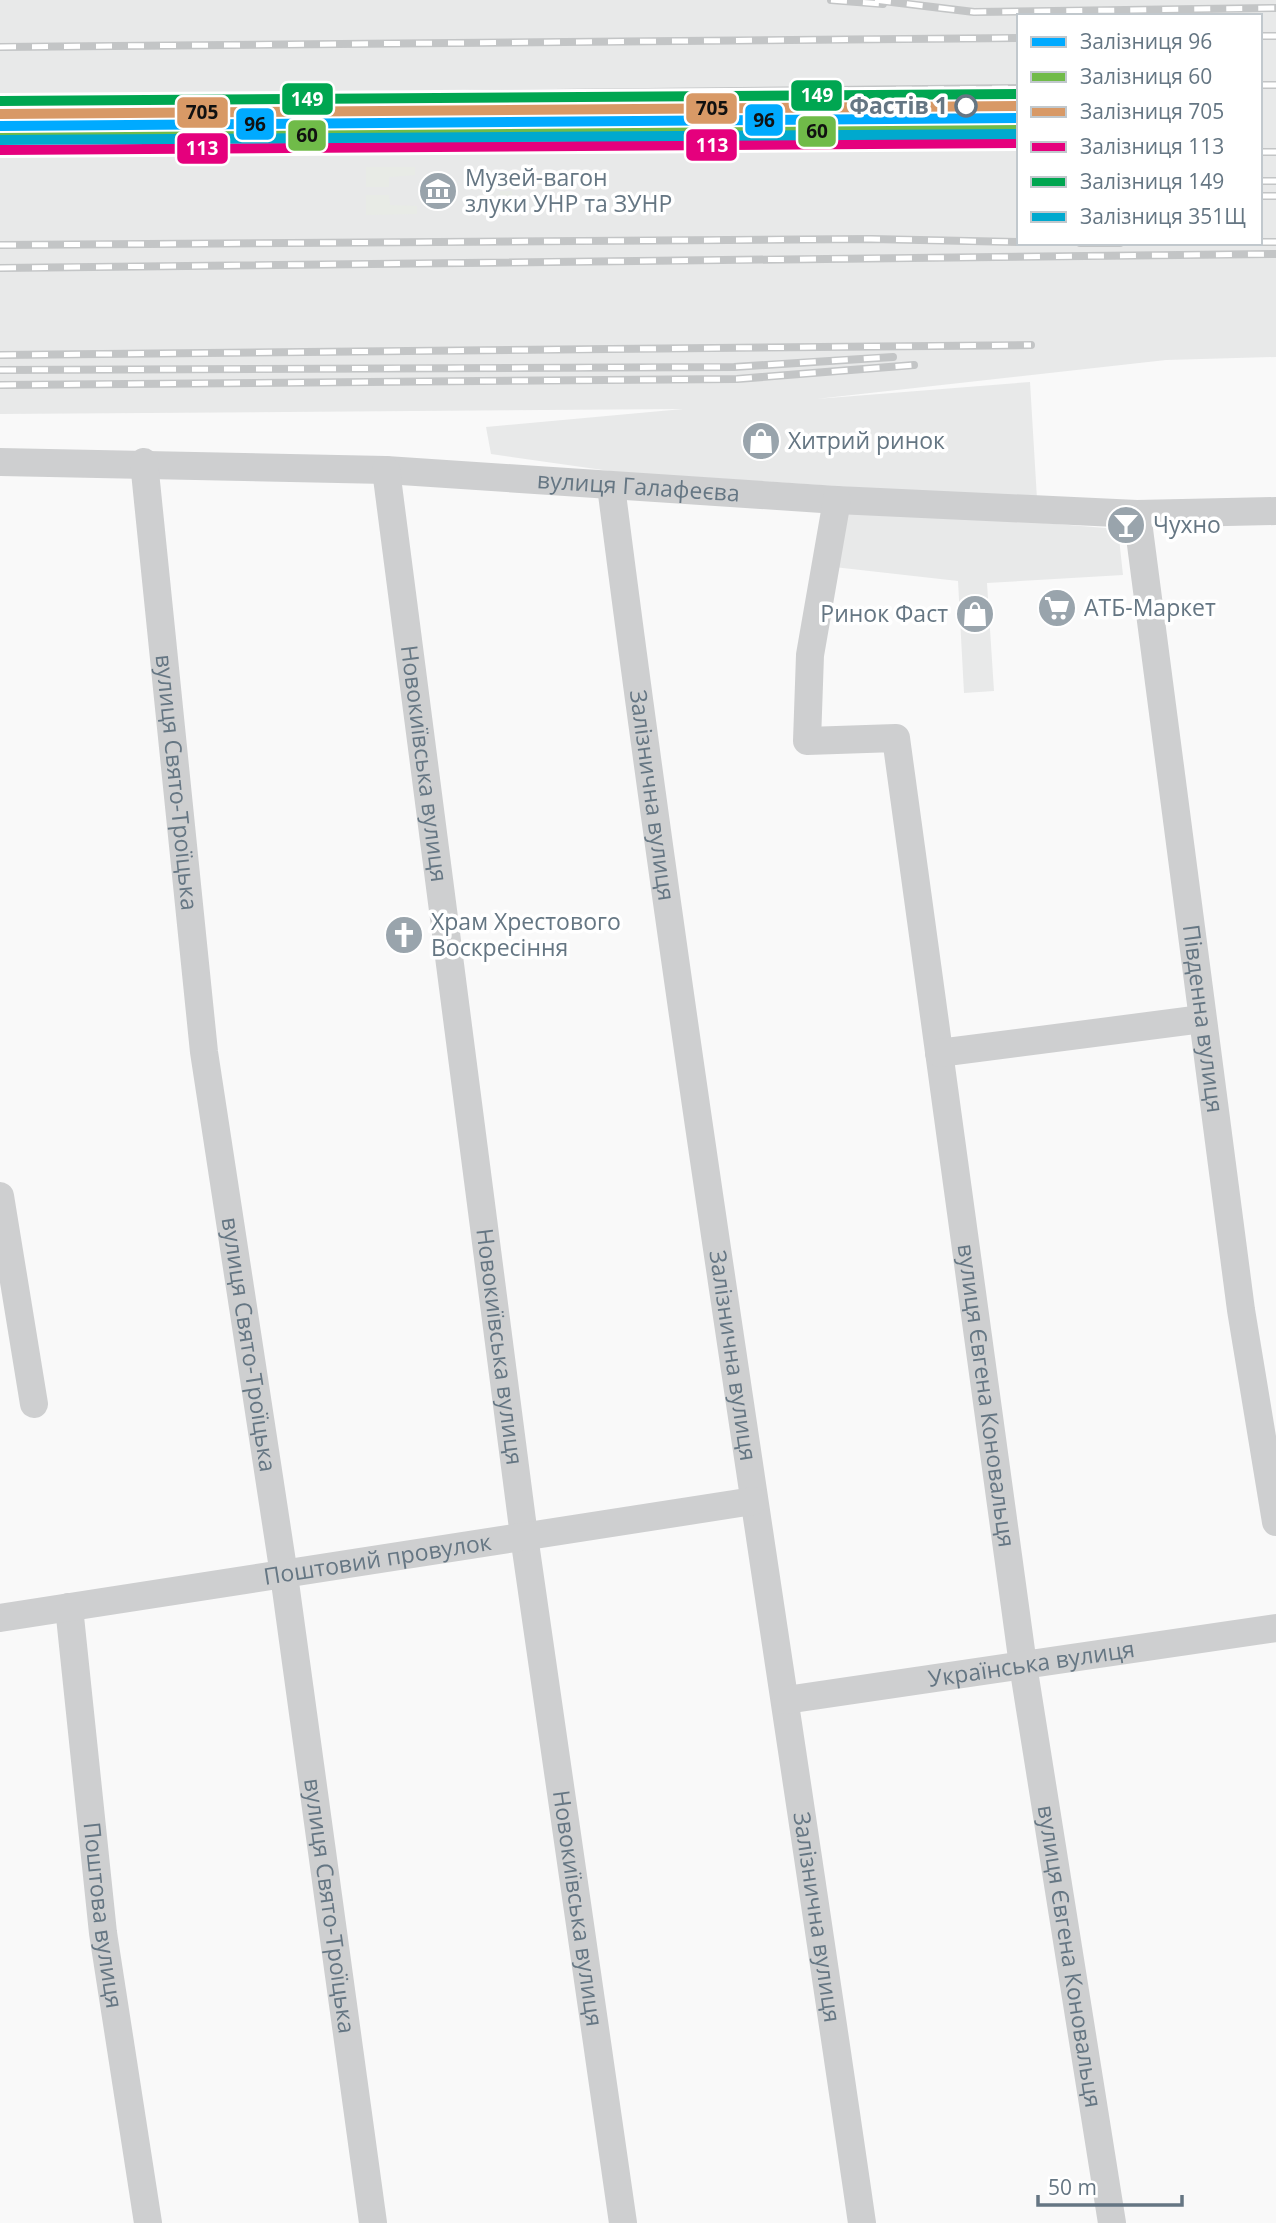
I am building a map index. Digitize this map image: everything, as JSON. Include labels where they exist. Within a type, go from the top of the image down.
[{"type":"street","name":"вулиця Галафеєва","points":[[0,462],[386,470],[836,500],[1137,513],[1276,511]]},
{"type":"street","name":"вулиця Свято-Троїцька","points":[[144,463],[204,1052],[284,1575],[373,2223]]},
{"type":"street","name":"Новокиївська вулиця","points":[[386,470],[524,1536],[623,2223]]},
{"type":"street","name":"Залізнична вулиця","points":[[611,486],[647,770],[753,1501],[786,1700],[862,2223]]},
{"type":"street","name":"вулиця Євгена Коновальця","points":[[836,500],[810,655],[807,741],[896,738],[1023,1665],[1112,2223]]},
{"type":"street","name":"Південна вулиця","points":[[1137,513],[1241,1310],[1276,1522]]},
{"type":"street","points":[[940,1053],[1202,1019]]},
{"type":"street","points":[[0,1196],[34,1404]]},
{"type":"street","name":"Поштовий провулок","points":[[0,1618],[753,1501]]},
{"type":"street","name":"Поштова вулиця","points":[[69,1607],[103,1933],[148,2223]]},
{"type":"street","name":"Українська вулиця","points":[[786,1700],[1276,1628]]},
{"type":"shaded area","points":[[0,0],[1276,0],[1276,357],[1166,360],[816,399],[1030,382],[1037,499],[617,472],[491,454],[486,427],[683,409],[0,414]]},
{"type":"shaded area","points":[[366,167],[415,167],[415,175],[389,177],[389,187],[366,187]]},
{"type":"shaded area","points":[[500,191],[512,191],[512,211],[472,212],[472,204],[500,201]]},
{"type":"shaded area","points":[[366,195],[389,195],[390,205],[417,206],[417,214],[366,215]]},
{"type":"shaded area","name":"Ринок Фаст","points":[[835,506],[1118,529],[1123,575],[987,583],[994,691],[964,693],[958,581],[825,566]]},
{"type":"railway","points":[[831,0],[883,4]]},
{"type":"railway","points":[[875,0],[974,12],[1276,8]]},
{"type":"railway","points":[[1262,36],[1276,36]]},
{"type":"railway","points":[[0,47],[1017,38]]},
{"type":"railway","points":[[1262,85],[1276,85]]},
{"type":"railway","points":[[0,99],[1017,88]]},
{"type":"railway","points":[[1262,152],[1276,152]]},
{"type":"railway","points":[[1262,181],[1276,181]]},
{"type":"railway","points":[[1262,196],[1276,196]]},
{"type":"railway","points":[[0,245],[871,239],[1017,242]]},
{"type":"railway","points":[[1262,242],[1276,242]]},
{"type":"railway","points":[[0,268],[1276,254]]},
{"type":"railway","points":[[0,355],[1031,345]]},
{"type":"railway","points":[[0,370],[734,367],[893,357]]},
{"type":"railway","points":[[0,385],[737,379],[914,365]]},
{"type":"rail line","name":"149","points":[[0,101],[1017,94]]},
{"type":"rail line","name":"705","points":[[0,114],[1017,106]]},
{"type":"rail line","name":"96","points":[[0,126],[1017,118]]},
{"type":"rail line","name":"60","points":[[0,138],[1017,130]]},
{"type":"rail line","name":"351Щ","points":[[0,140],[1017,134]]},
{"type":"rail line","name":"113","points":[[0,150],[1017,143]]},
{"type":"place","name":"Фастів 1","points":[[966,106]]},
{"type":"place","name":"Музей-вагон злуки УНР та ЗУНР","points":[[438,191]]},
{"type":"place","name":"Хитрий ринок","points":[[761,441]]},
{"type":"place","name":"Чухно","points":[[1126,525]]},
{"type":"place","name":"АТБ-Маркет","points":[[1057,608]]},
{"type":"place","name":"Ринок Фаст","points":[[975,614]]},
{"type":"place","name":"Храм Хрестового Воскресіння","points":[[404,935]]}]
